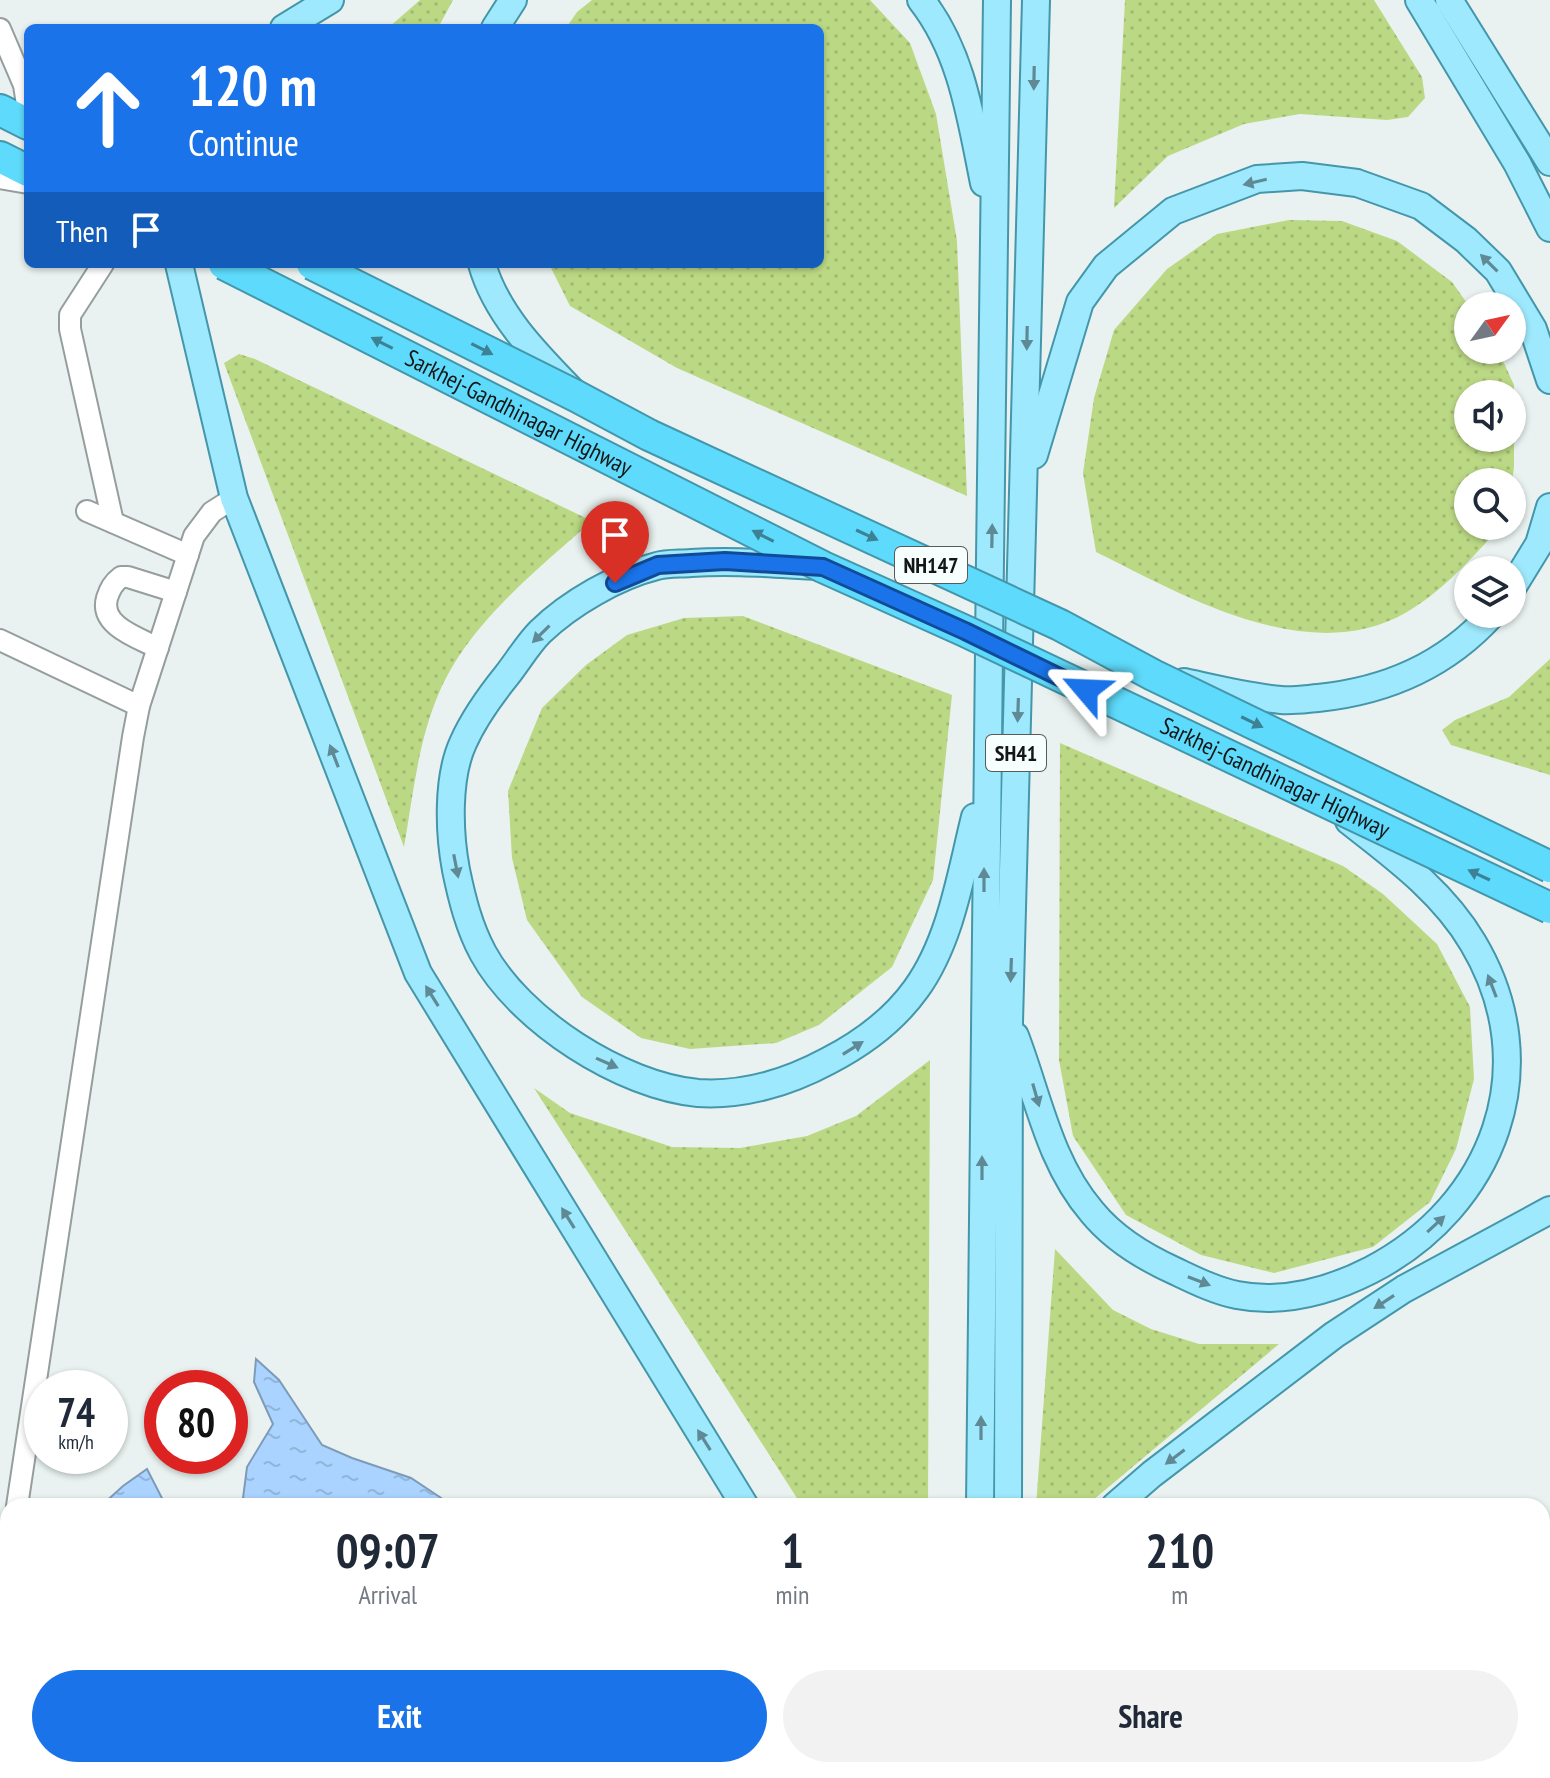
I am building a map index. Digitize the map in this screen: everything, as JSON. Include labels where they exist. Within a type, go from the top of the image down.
[{"type":"highway","points":[[0,110],[24,121]]},
{"type":"highway","points":[[0,157],[24,169]]},
{"type":"highway","name":"Sarkhej-Gandhinagar Highway","points":[[232,268],[823,567],[1550,908]]},
{"type":"highway","name":"Sarkhej-Gandhinagar Highway","points":[[320,268],[649,435],[1060,625],[1153,675],[1536,852],[1550,867]]},
{"type":"main road","points":[[291,24],[330,0]]},
{"type":"main road","points":[[498,24],[513,0]]},
{"type":"main road","points":[[921,0],[936,19],[962,79],[995,229]]},
{"type":"main road","name":"SH41","points":[[980,1498],[985,779],[992,544],[997,0]]},
{"type":"main road","name":"SH41","points":[[1008,1498],[1009,1022],[1036,0]]},
{"type":"main road","points":[[1419,0],[1517,163],[1550,228]]},
{"type":"main road","points":[[1449,0],[1550,162]]},
{"type":"main road","points":[[1024,490],[1080,302],[1106,266],[1173,211],[1257,179],[1302,176],[1357,183],[1421,206],[1466,240],[1498,271],[1533,329],[1550,380]]},
{"type":"main road","points":[[180,268],[234,498],[418,973],[740,1498]]},
{"type":"main road","points":[[483,268],[488,286],[530,348],[576,396]]},
{"type":"main road","points":[[1526,565],[1539,544],[1550,507]]},
{"type":"main road","points":[[823,567],[725,561],[658,565],[594,591],[540,632],[485,703],[461,746],[450,801],[452,849],[464,908],[483,954],[516,999],[556,1032],[600,1061],[656,1083],[698,1093],[749,1090],[800,1076],[849,1051],[881,1029],[917,988],[946,930],[985,779]]},
{"type":"main road","points":[[1153,675],[1284,701],[1344,695],[1391,684],[1443,657],[1479,628]]},
{"type":"main road","points":[[1009,1022],[1033,1083],[1052,1145],[1071,1186],[1093,1214],[1121,1240],[1154,1262],[1237,1295],[1298,1297],[1343,1285],[1420,1239],[1454,1207],[1477,1174],[1493,1135],[1506,1093],[1507,1056],[1503,1018],[1493,984],[1457,919],[1422,881],[1329,805]]},
{"type":"main road","points":[[1124,1498],[1334,1335],[1404,1289],[1550,1210]]},
{"type":"street","points":[[0,29],[24,85]]},
{"type":"street","points":[[0,99],[24,120]]},
{"type":"street","points":[[0,178],[24,182]]},
{"type":"street","points":[[100,268],[70,315],[70,329],[113,522]]},
{"type":"street","points":[[18,1498],[139,706],[188,555],[202,523],[212,512],[234,498]]},
{"type":"street","points":[[87,511],[188,555]]},
{"type":"street","points":[[158,648],[112,622],[105,606],[110,589],[121,577],[128,577],[176,592]]},
{"type":"street","points":[[0,640],[139,706]]},
{"type":"green space","points":[[420,0],[453,0],[440,24],[393,24]]},
{"type":"green space","points":[[592,0],[870,0],[910,43],[936,114],[957,241],[967,496],[677,368],[570,306],[551,268],[824,268],[824,24],[569,24],[577,12]]},
{"type":"green space","points":[[1125,0],[1374,0],[1422,77],[1425,98],[1408,117],[1387,120],[1300,114],[1244,124],[1168,156],[1114,208]]},
{"type":"green space","points":[[1289,220],[1342,221],[1397,241],[1452,282],[1459,292],[1454,292],[1454,364],[1504,364],[1512,380],[1454,380],[1454,452],[1514,452],[1514,467],[1454,468],[1454,540],[1488,540],[1473,556],[1454,556],[1454,575],[1445,584],[1407,612],[1369,628],[1330,633],[1289,630],[1248,620],[1208,605],[1096,552],[1083,473],[1094,398],[1114,330],[1167,269],[1217,234]]},
{"type":"green space","points":[[239,354],[592,521],[506,599],[452,668],[426,730],[404,847],[224,363]]},
{"type":"green space","points":[[743,616],[952,695],[933,880],[892,967],[819,1025],[776,1043],[690,1049],[641,1038],[582,997],[527,920],[512,858],[508,791],[542,708],[586,665],[627,635],[684,618]]},
{"type":"green space","points":[[1550,659],[1550,775],[1451,745],[1442,730],[1455,720],[1509,697]]},
{"type":"green space","points":[[1060,743],[1343,866],[1383,894],[1437,944],[1470,1007],[1474,1079],[1456,1149],[1430,1202],[1373,1247],[1274,1273],[1201,1255],[1126,1215],[1073,1136],[1059,1060]]},
{"type":"green space","points":[[930,1060],[928,1498],[797,1498],[534,1088],[570,1113],[672,1147],[740,1148],[807,1136],[856,1116]]},
{"type":"green space","points":[[1055,1249],[1113,1310],[1151,1329],[1199,1344],[1279,1344],[1096,1498],[1037,1498]]},
{"type":"water","points":[[256,1359],[279,1380],[322,1445],[411,1478],[441,1498],[243,1498],[248,1465],[273,1424],[254,1382]]},
{"type":"water","points":[[144,1471],[144,1474],[150,1474],[162,1498],[110,1498]]},
{"type":"route","points":[[615,583],[658,565],[725,561],[823,567],[1086,690]]}]
